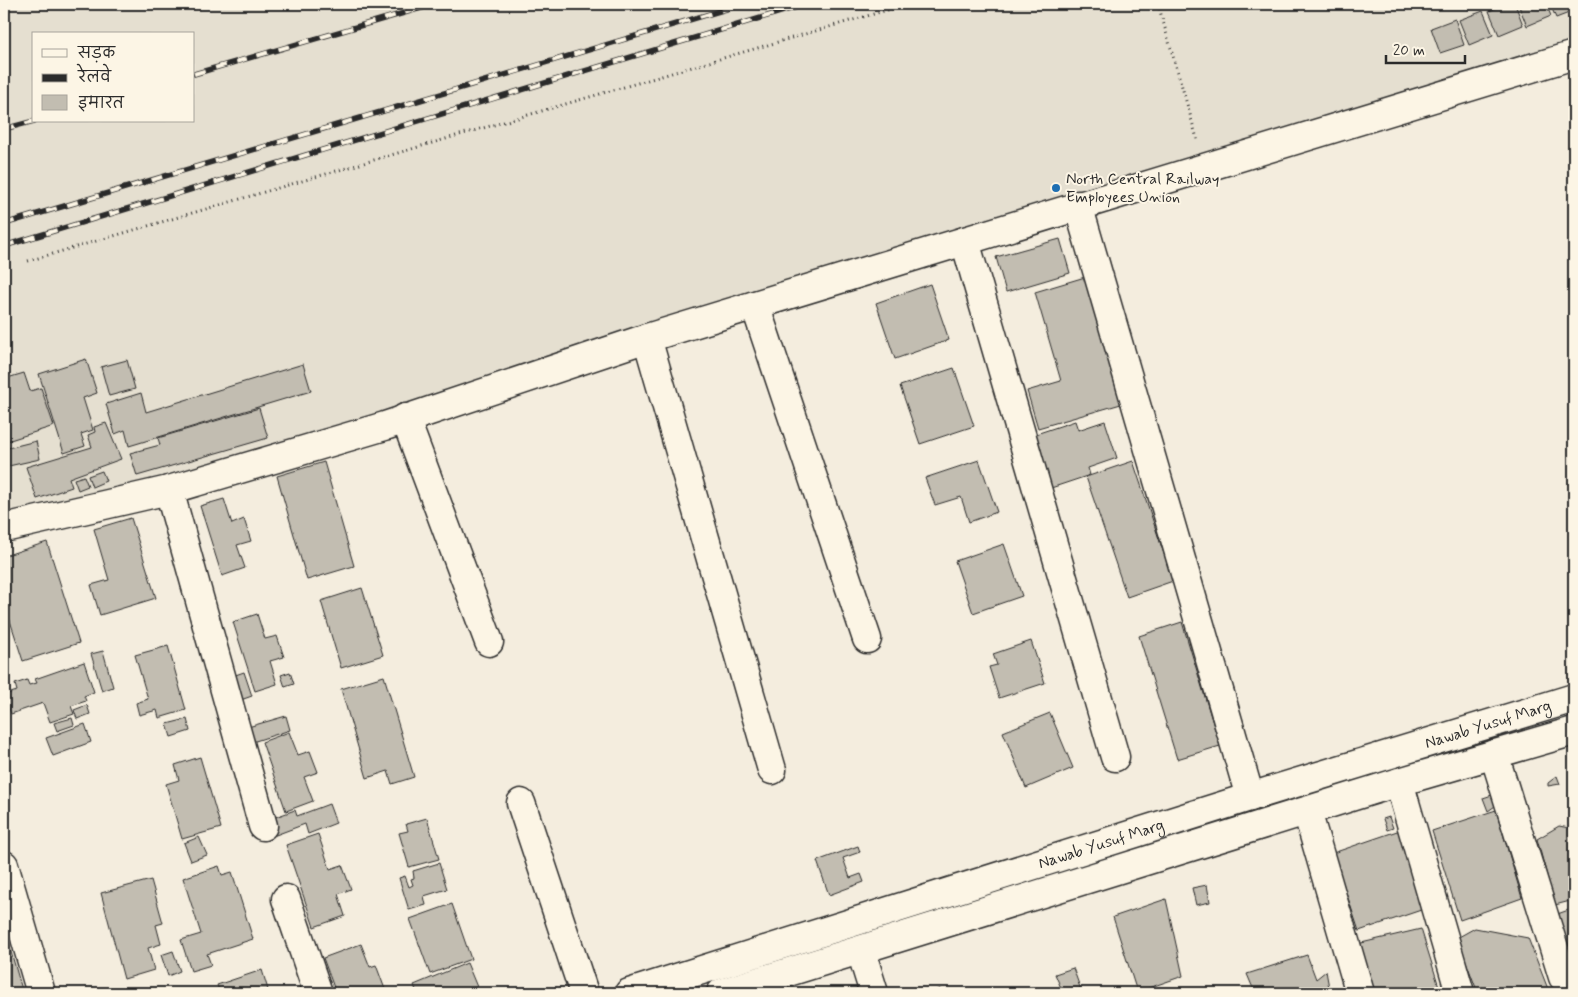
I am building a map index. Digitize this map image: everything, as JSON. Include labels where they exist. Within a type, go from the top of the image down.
[{"type":"street","points":[[4,528],[169,490],[405,418],[647,338],[1574,55]]},
{"type":"street","points":[[1078,205],[1250,797]]},
{"type":"street","points":[[965,241],[1115,757]]},
{"type":"street","points":[[755,305],[867,639]]},
{"type":"street","points":[[647,338],[772,770]]},
{"type":"street","points":[[405,418],[489,642]]},
{"type":"street","points":[[169,490],[263,826]]},
{"type":"street","name":"Nawab Yusuf Marg","points":[[630,993],[1250,797],[1574,698]]},
{"type":"street","name":"Nawab Yusuf Marg","points":[[721,993],[1399,782],[1574,732]]},
{"type":"street","points":[[1494,754],[1563,977]]},
{"type":"street","points":[[1399,782],[1460,993]]},
{"type":"street","points":[[521,803],[584,993]]},
{"type":"street","points":[[1307,811],[1360,993]]},
{"type":"street","points":[[4,865],[41,993]]},
{"type":"street","points":[[286,899],[318,993]]},
{"type":"street","points":[[861,951],[874,993]]},
{"type":"path","points":[[28,261],[908,4]]},
{"type":"path","points":[[1158,4],[1199,145]]},
{"type":"shaded area","points":[[4,4],[1574,4],[1574,52],[216,468],[4,518]]},
{"type":"building","points":[[1507,4],[1515,4],[1523,25],[1499,35],[1489,11]]},
{"type":"building","points":[[1518,4],[1546,4],[1551,16],[1527,26]]},
{"type":"building","points":[[1550,4],[1574,4],[1574,11],[1556,18]]},
{"type":"building","points":[[1483,11],[1493,35],[1469,45],[1459,20]]},
{"type":"building","points":[[1455,19],[1464,45],[1440,53],[1431,28]]},
{"type":"building","points":[[1060,239],[1070,273],[1006,292],[996,257]]},
{"type":"building","points":[[1085,277],[1121,404],[1038,428],[1027,391],[1061,381],[1035,292]]},
{"type":"building","points":[[930,284],[949,340],[895,359],[876,303]]},
{"type":"building","points":[[86,359],[97,393],[83,398],[93,430],[81,434],[85,446],[64,453],[39,374]]},
{"type":"building","points":[[127,360],[135,389],[109,396],[101,367]]},
{"type":"building","points":[[303,364],[311,391],[129,446],[125,430],[115,434],[106,404],[141,393],[146,412]]},
{"type":"building","points":[[954,368],[974,426],[920,444],[900,386]]},
{"type":"building","points":[[24,373],[30,391],[41,388],[54,426],[4,442],[4,379]]},
{"type":"building","points":[[259,408],[268,438],[137,476],[130,453],[160,445],[158,438]]},
{"type":"building","points":[[1075,421],[1078,430],[1105,421],[1117,458],[1088,468],[1090,475],[1051,488],[1033,435]]},
{"type":"building","points":[[106,423],[121,459],[69,478],[72,487],[37,499],[26,467],[92,447],[88,435],[95,432],[94,427]]},
{"type":"building","points":[[36,441],[40,459],[4,467],[4,449]]},
{"type":"building","points":[[979,460],[997,512],[969,522],[961,497],[935,505],[925,478]]},
{"type":"building","points":[[1133,461],[1173,581],[1127,597],[1086,477]]},
{"type":"building","points":[[324,462],[354,566],[307,580],[277,476]]},
{"type":"building","points":[[102,471],[106,481],[92,487],[88,476]]},
{"type":"building","points":[[84,476],[88,486],[78,490],[74,479]]},
{"type":"building","points":[[224,499],[232,524],[244,519],[251,541],[237,545],[245,568],[222,576],[200,506]]},
{"type":"building","points":[[131,518],[156,598],[100,615],[91,585],[109,580],[94,529]]},
{"type":"building","points":[[47,542],[79,643],[23,661],[4,602],[4,556]]},
{"type":"building","points":[[1004,544],[1022,596],[973,613],[955,561]]},
{"type":"building","points":[[362,588],[383,655],[341,668],[321,601]]},
{"type":"building","points":[[257,614],[265,639],[277,636],[284,657],[270,661],[277,684],[255,691],[233,622]]},
{"type":"building","points":[[1182,622],[1220,746],[1177,759],[1139,636]]},
{"type":"building","points":[[1031,641],[1045,683],[999,698],[989,667],[997,665],[993,654]]},
{"type":"building","points":[[168,646],[186,710],[159,718],[157,710],[139,715],[136,703],[148,699],[135,655]]},
{"type":"building","points":[[103,651],[113,687],[102,691],[91,654]]},
{"type":"building","points":[[84,662],[94,692],[84,696],[86,701],[71,706],[74,714],[50,722],[43,703],[11,714],[4,695],[17,691],[15,684],[27,680],[29,685],[37,683],[35,679]]},
{"type":"building","points":[[244,672],[252,696],[235,702],[227,678]]},
{"type":"building","points":[[290,672],[294,684],[285,687],[281,675]]},
{"type":"building","points":[[384,676],[414,777],[392,784],[388,771],[367,778],[341,689]]},
{"type":"building","points":[[87,705],[90,714],[77,719],[74,710]]},
{"type":"building","points":[[1050,713],[1073,768],[1026,788],[1003,732]]},
{"type":"building","points":[[286,716],[290,730],[246,744],[241,729]]},
{"type":"building","points":[[72,718],[74,725],[57,731],[54,723]]},
{"type":"building","points":[[187,719],[190,731],[171,737],[167,724]]},
{"type":"building","points":[[85,724],[91,742],[53,756],[46,738]]},
{"type":"building","points":[[289,732],[298,755],[310,751],[318,772],[304,777],[313,801],[286,811],[262,742]]},
{"type":"building","points":[[200,757],[221,828],[182,839],[166,784],[179,780],[175,765]]},
{"type":"building","points":[[1557,776],[1560,784],[1548,786],[1548,783]]},
{"type":"building","points":[[1495,794],[1498,804],[1488,811],[1483,798]]},
{"type":"building","points":[[329,804],[336,823],[308,834],[305,824],[273,836],[267,820],[295,810],[297,816]]},
{"type":"building","points":[[1496,810],[1522,898],[1460,920],[1432,831]]},
{"type":"building","points":[[1389,817],[1393,828],[1387,830],[1383,819]]},
{"type":"building","points":[[427,818],[439,859],[409,867],[399,833],[408,831],[406,824]]},
{"type":"building","points":[[1559,826],[1574,829],[1574,900],[1555,905],[1537,839]]},
{"type":"building","points":[[1403,829],[1430,907],[1359,931],[1333,853]]},
{"type":"building","points":[[318,834],[330,869],[342,865],[351,889],[338,894],[345,916],[314,927],[286,845]]},
{"type":"building","points":[[199,837],[207,855],[191,861],[184,843]]},
{"type":"building","points":[[858,846],[860,852],[843,858],[850,878],[861,874],[864,882],[829,895],[817,861]]},
{"type":"building","points":[[439,863],[447,889],[424,896],[426,905],[409,910],[399,878],[405,876],[409,887],[413,885],[411,879],[414,878],[413,871]]},
{"type":"building","points":[[219,866],[222,875],[232,872],[253,939],[207,954],[211,965],[191,971],[181,940],[201,934],[183,878]]},
{"type":"building","points":[[151,880],[163,923],[156,925],[161,944],[148,948],[154,970],[124,979],[101,893]]},
{"type":"building","points":[[1207,885],[1210,902],[1196,905],[1192,888]]},
{"type":"building","points":[[1166,899],[1183,976],[1137,992],[1113,917]]},
{"type":"building","points":[[452,904],[471,959],[430,974],[410,919]]},
{"type":"building","points":[[1574,908],[1574,972],[1552,916]]},
{"type":"building","points":[[4,928],[23,993],[4,993]]},
{"type":"building","points":[[1475,928],[1528,938],[1548,989],[1534,993],[1478,993],[1457,938]]},
{"type":"building","points":[[1421,929],[1441,993],[1371,993],[1357,944]]},
{"type":"building","points":[[361,944],[370,967],[376,965],[386,992],[336,993],[323,958]]},
{"type":"building","points":[[173,951],[180,971],[168,976],[161,955]]},
{"type":"building","points":[[1307,955],[1316,979],[1326,971],[1330,993],[1255,993],[1247,974]]},
{"type":"building","points":[[467,963],[477,987],[462,993],[417,993],[414,985]]},
{"type":"building","points":[[1073,968],[1082,993],[1046,993],[1061,988],[1055,974]]},
{"type":"building","points":[[262,970],[269,993],[220,993],[217,985]]},
{"type":"building","points":[[940,989],[942,993],[929,993]]},
{"type":"railway","points":[[195,74],[435,4]]},
{"type":"railway","points":[[4,224],[743,4]]},
{"type":"railway","points":[[4,246],[807,4]]},
{"type":"railway","points":[[4,129],[32,122]]},
{"type":"place","name":"North Central Railway Employees Union","points":[[1056,188]]}]
